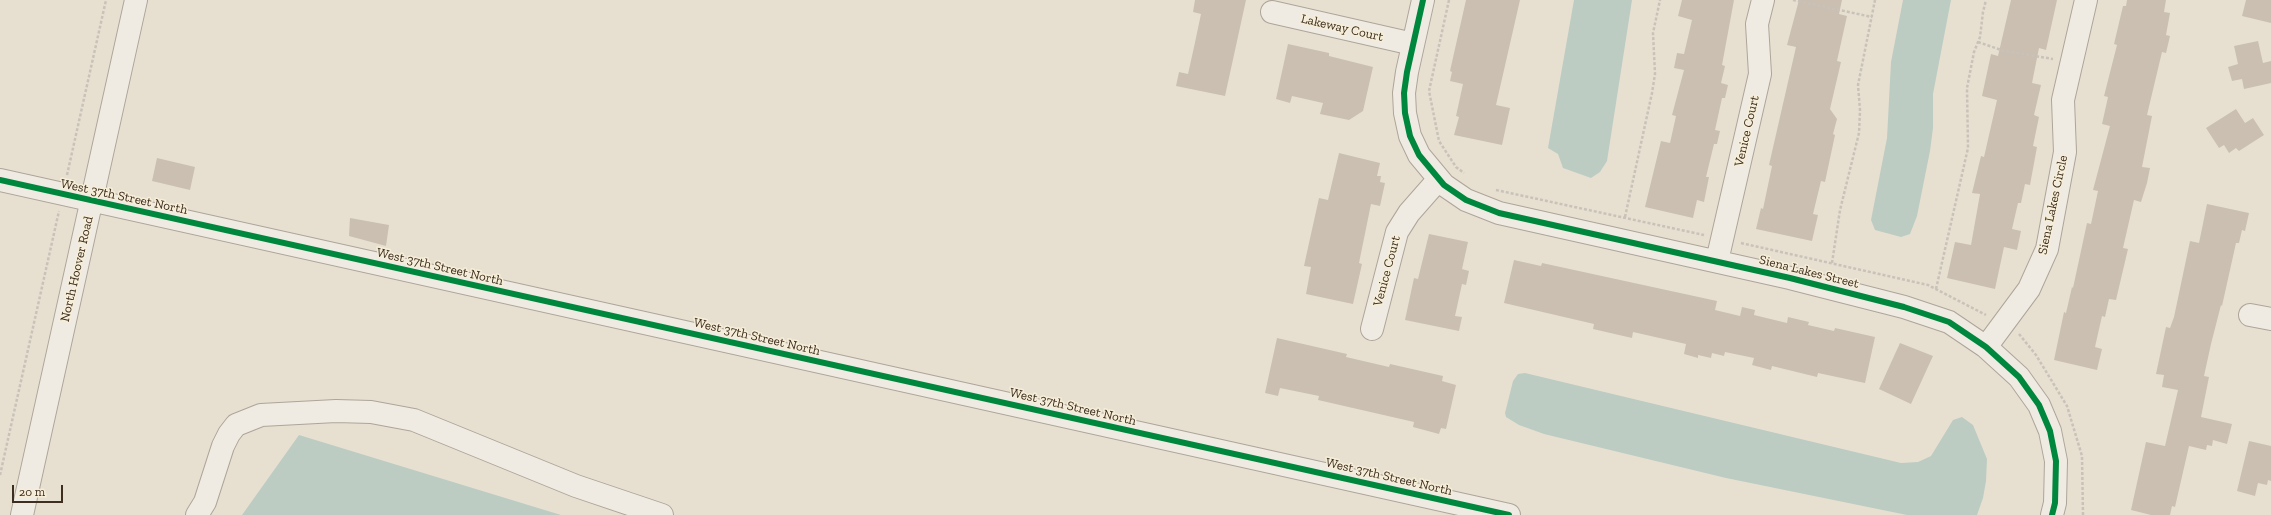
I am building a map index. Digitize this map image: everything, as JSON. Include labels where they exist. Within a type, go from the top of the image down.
[{"type":"street","name":"North Hoover Road","points":[[22,515],[136,0]]},
{"type":"street","name":"Siena Lakes Street","points":[[1423,0],[1404,92],[1407,126],[1419,155],[1438,180],[1466,200],[1499,213],[1717,261],[1904,307],[1949,322],[1986,347],[2019,377],[2039,405],[2050,431],[2056,461],[2055,503],[2052,515]]},
{"type":"street","name":"Venice Court","points":[[1717,261],[1760,74],[1757,24],[1763,0]]},
{"type":"street","name":"Siena Lakes Circle","points":[[1986,347],[2029,289],[2046,249],[2065,152],[2063,100],[2086,0]]},
{"type":"street","name":"Lakeway Court","points":[[1272,12],[1413,44]]},
{"type":"street","name":"West 37th Street North","points":[[0,180],[1509,515]]},
{"type":"street","name":"Venice Court","points":[[1372,329],[1397,232],[1408,212],[1438,180]]},
{"type":"street","points":[[197,515],[205,502],[223,446],[229,434],[236,425],[261,416],[336,411],[371,412],[414,420],[576,486],[662,515]]},
{"type":"path","points":[[0,475],[106,0]]},
{"type":"path","points":[[1625,217],[1652,93],[1655,74],[1654,33],[1660,0]]},
{"type":"path","points":[[1793,0],[1872,17]]},
{"type":"path","points":[[1832,263],[1840,210],[1858,133],[1860,110],[1858,85],[1875,0]]},
{"type":"path","points":[[1936,289],[1968,148],[1967,88],[1986,0]]},
{"type":"path","points":[[1978,42],[2004,52],[2014,52],[2071,64]]},
{"type":"shaded area","points":[[1574,0],[1632,0],[1607,161],[1600,172],[1591,178],[1563,168],[1558,154],[1548,148]]},
{"type":"shaded area","points":[[1903,0],[1951,0],[1933,94],[1933,128],[1930,151],[1917,216],[1910,234],[1901,237],[1875,230],[1871,220],[1887,138],[1891,62]]},
{"type":"shaded area","points":[[1525,373],[1901,463],[1918,462],[1931,456],[1953,420],[1962,417],[1973,425],[1987,459],[1986,481],[1983,498],[1977,515],[1907,515],[1726,478],[1544,434],[1519,425],[1506,417],[1505,413],[1513,381],[1518,374]]},
{"type":"shaded area","points":[[299,435],[561,515],[242,515]]},
{"type":"building","points":[[1195,0],[1246,0],[1225,96],[1176,86],[1179,72],[1188,74],[1194,47],[1201,14],[1193,12]]},
{"type":"building","points":[[1466,0],[1520,0],[1496,105],[1510,108],[1502,145],[1454,135],[1459,117],[1456,116],[1463,84],[1450,81],[1452,72],[1450,71]]},
{"type":"building","points":[[1682,0],[1734,0],[1722,65],[1725,66],[1721,83],[1728,85],[1725,98],[1722,98],[1715,130],[1720,131],[1717,144],[1714,144],[1706,177],[1709,177],[1704,202],[1697,200],[1693,218],[1645,207],[1661,141],[1670,143],[1676,116],[1672,115],[1684,70],[1674,68],[1677,53],[1684,54],[1692,20],[1678,16]]},
{"type":"building","points":[[1799,0],[1842,0],[1839,14],[1847,16],[1837,61],[1841,62],[1830,109],[1837,119],[1833,134],[1835,135],[1825,182],[1821,181],[1813,214],[1818,215],[1812,241],[1756,229],[1761,208],[1763,209],[1772,166],[1769,165],[1796,47],[1787,45]]},
{"type":"building","points":[[2011,0],[2057,0],[2046,50],[2039,48],[2032,83],[2041,85],[2034,115],[2039,117],[2033,146],[2037,147],[2030,185],[2025,184],[2021,203],[2018,203],[2012,229],[2021,231],[2017,250],[2004,247],[1995,289],[1947,278],[1955,242],[1971,245],[1980,194],[1972,193],[1981,156],[1984,157],[1997,100],[1982,96],[1991,54],[1998,56]]},
{"type":"building","points":[[2127,0],[2166,0],[2164,12],[2170,13],[2166,35],[2170,36],[2166,53],[2162,52],[2147,115],[2152,116],[2142,167],[2150,168],[2147,183],[2141,202],[2134,200],[2123,248],[2128,249],[2116,300],[2109,299],[2105,317],[2102,316],[2095,347],[2102,349],[2097,370],[2054,360],[2064,312],[2066,313],[2072,287],[2073,288],[2087,223],[2091,224],[2098,191],[2093,190],[2110,126],[2102,124],[2108,97],[2104,96],[2117,45],[2114,44],[2123,6],[2126,6]]},
{"type":"building","points":[[2246,0],[2271,0],[2271,23],[2242,16]]},
{"type":"building","points":[[2258,41],[2263,63],[2271,61],[2271,83],[2244,89],[2242,79],[2232,81],[2228,67],[2238,64],[2234,46]]},
{"type":"building","points":[[1288,44],[1329,53],[1329,56],[1373,67],[1363,111],[1349,120],[1320,114],[1323,103],[1292,96],[1290,103],[1276,99]]},
{"type":"building","points":[[2236,109],[2245,123],[2253,118],[2264,135],[2239,151],[2236,148],[2229,153],[2224,145],[2219,148],[2206,128]]},
{"type":"building","points":[[1339,153],[1380,163],[1377,176],[1381,176],[1380,182],[1385,183],[1380,206],[1371,204],[1359,263],[1362,264],[1353,304],[1306,294],[1311,267],[1304,266],[1319,198],[1328,200]]},
{"type":"building","points":[[157,158],[195,167],[190,190],[152,181]]},
{"type":"building","points":[[2207,204],[2249,213],[2245,231],[2242,230],[2239,243],[2236,243],[2204,376],[2209,377],[2201,417],[2232,424],[2227,444],[2213,440],[2212,446],[2207,445],[2206,450],[2189,446],[2175,507],[2172,506],[2170,515],[2151,515],[2131,510],[2146,442],[2165,446],[2178,390],[2162,387],[2164,375],[2156,374],[2166,327],[2170,328],[2174,317],[2190,241],[2199,243]]},
{"type":"building","points":[[350,218],[389,225],[386,246],[349,236]]},
{"type":"building","points":[[1429,234],[1468,242],[1462,269],[1469,271],[1466,285],[1462,284],[1455,316],[1462,317],[1459,331],[1405,320],[1414,278],[1418,279]]},
{"type":"building","points":[[1514,260],[1541,266],[1542,263],[1717,301],[1715,310],[1740,316],[1742,307],[1755,310],[1754,315],[1787,323],[1788,317],[1809,322],[1808,325],[1834,331],[1835,328],[1875,337],[1865,383],[1818,373],[1817,377],[1772,366],[1771,370],[1752,365],[1754,358],[1725,352],[1724,356],[1712,353],[1711,358],[1698,355],[1698,358],[1684,354],[1686,344],[1633,332],[1632,338],[1593,329],[1594,324],[1504,303]]},
{"type":"building","points":[[1277,338],[1347,354],[1346,357],[1389,367],[1390,364],[1443,376],[1442,381],[1456,385],[1446,429],[1441,428],[1439,434],[1413,427],[1414,422],[1318,400],[1319,396],[1280,388],[1278,396],[1265,393]]},
{"type":"building","points":[[1900,343],[1933,356],[1911,404],[1879,389]]},
{"type":"building","points":[[2249,441],[2271,446],[2271,481],[2268,480],[2267,485],[2258,483],[2255,496],[2237,491]]},
{"type":"cycle path","points":[[1423,0],[1407,72],[1404,93],[1405,113],[1410,136],[1419,155],[1444,185],[1466,200],[1499,213],[1790,278],[1904,307],[1949,322],[1986,347],[2019,377],[2039,405],[2050,431],[2056,461],[2055,503],[2052,515]]},
{"type":"cycle path","points":[[0,180],[1509,515]]}]
